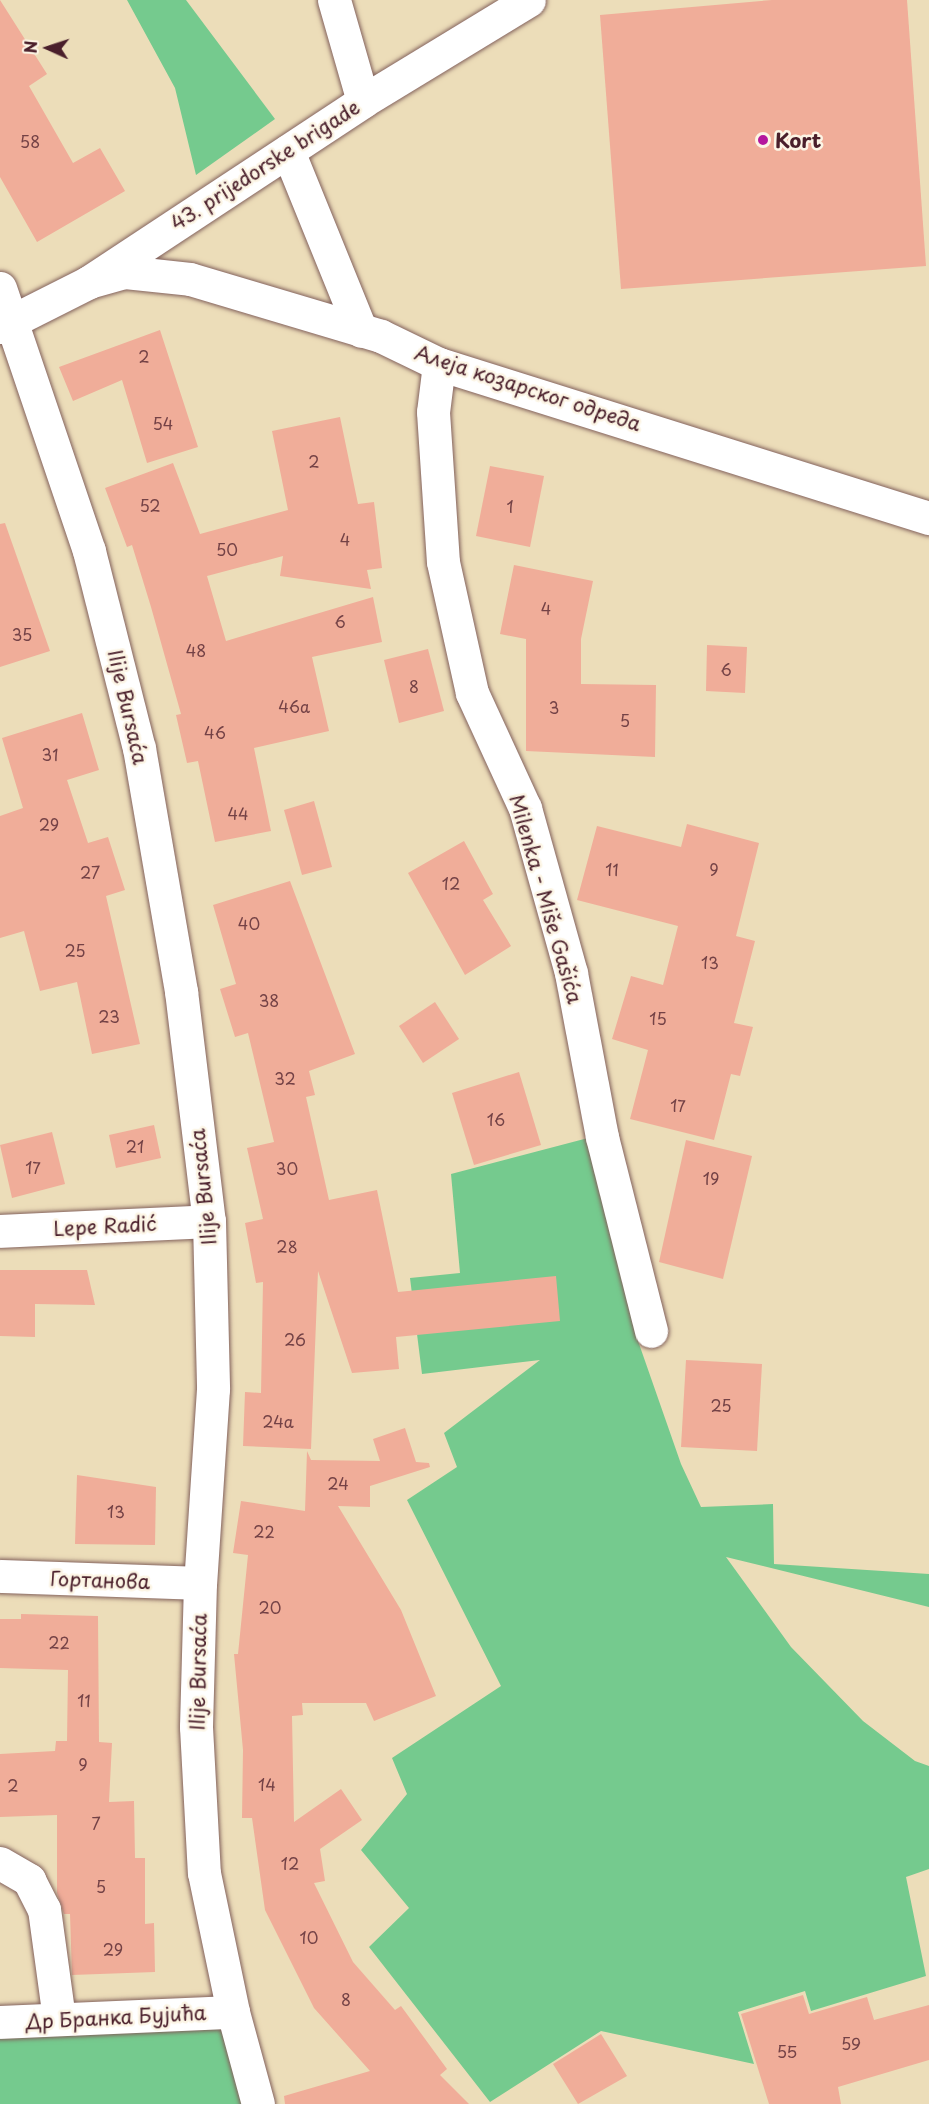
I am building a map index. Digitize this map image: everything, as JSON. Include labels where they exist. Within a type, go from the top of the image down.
[{"type":"street","points":[[334,0],[363,101]]},
{"type":"street","name":"43. prijedorske brigade","points":[[6,325],[89,282],[363,101],[529,0]]},
{"type":"street","points":[[288,151],[361,331]]},
{"type":"street","name":"Алеја козарског одреда","points":[[89,282],[125,272],[190,279],[361,331],[440,364],[929,518]]},
{"type":"street","name":"Ilije Bursaća","points":[[0,288],[6,325],[89,551],[139,748],[181,991],[209,1221],[213,1389],[200,1583],[196,1727],[204,1873],[233,2012],[258,2104]]},
{"type":"street","name":"Milenka - Miše Gašića","points":[[440,364],[433,412],[443,562],[472,693],[525,808],[571,973],[602,1137],[651,1331]]},
{"type":"street","name":"Lepe Radić","points":[[0,1231],[209,1221]]},
{"type":"street","name":"Гортанова","points":[[0,1576],[200,1583]]},
{"type":"street","points":[[0,1863],[29,1880],[44,1910],[58,2019]]},
{"type":"street","name":"Др Бранка Бујића","points":[[0,2022],[233,2012]]},
{"type":"green space","points":[[127,0],[186,0],[275,119],[196,175],[175,88]]},
{"type":"green space","points":[[588,1138],[637,1338],[681,1464],[701,1507],[773,1504],[774,1564],[929,1574],[929,1607],[726,1557],[791,1647],[863,1721],[915,1761],[929,1766],[929,1869],[906,1877],[926,1976],[811,2011],[805,1991],[738,2012],[754,2064],[601,2031],[490,2102],[369,1947],[409,1908],[361,1850],[407,1794],[392,1758],[501,1686],[407,1500],[457,1467],[444,1433],[540,1360],[422,1374],[410,1278],[460,1273],[451,1174]]},
{"type":"green space","points":[[228,2027],[245,2104],[0,2104],[0,2038]]},
{"type":"building","points":[[0,0],[47,74],[29,86],[73,163],[100,148],[125,191],[37,242],[0,177]]},
{"type":"building","name":"Kort","points":[[772,0],[907,0],[926,266],[621,289],[600,15]]},
{"type":"building","points":[[160,330],[198,447],[147,463],[122,380],[73,401],[59,367]]},
{"type":"building","points":[[340,417],[358,504],[374,502],[382,568],[367,570],[371,589],[280,576],[283,556],[207,576],[226,641],[373,597],[382,642],[312,657],[329,731],[254,748],[271,831],[215,842],[198,761],[187,763],[176,715],[181,714],[132,545],[127,547],[105,488],[173,463],[200,534],[288,510],[272,431]]},
{"type":"building","points":[[490,466],[544,476],[530,547],[476,536]]},
{"type":"building","points":[[5,523],[50,651],[0,667],[0,524]]},
{"type":"building","points":[[514,565],[593,581],[581,639],[581,684],[656,685],[655,757],[526,751],[526,639],[500,634]]},
{"type":"building","points":[[707,645],[747,647],[745,693],[706,691]]},
{"type":"building","points":[[428,649],[444,711],[399,723],[384,660]]},
{"type":"building","points":[[82,713],[99,770],[67,780],[88,843],[108,837],[125,890],[106,896],[140,1044],[92,1054],[77,982],[40,991],[24,931],[0,938],[0,816],[23,808],[2,738]]},
{"type":"building","points":[[314,801],[332,867],[302,875],[284,810]]},
{"type":"building","points":[[687,824],[759,843],[736,936],[755,941],[734,1023],[753,1027],[740,1076],[731,1074],[714,1140],[630,1119],[648,1050],[612,1039],[631,976],[663,985],[678,926],[577,900],[597,826],[681,847]]},
{"type":"building","points":[[464,841],[493,894],[483,900],[511,946],[465,975],[408,873]]},
{"type":"building","points":[[290,881],[355,1054],[309,1071],[315,1095],[306,1097],[329,1200],[377,1190],[398,1292],[556,1276],[560,1321],[396,1337],[399,1369],[352,1373],[318,1271],[311,1449],[243,1446],[245,1392],[261,1393],[263,1282],[256,1283],[245,1223],[263,1219],[247,1148],[274,1142],[248,1033],[235,1037],[220,989],[236,984],[213,905]]},
{"type":"building","points":[[435,1002],[459,1039],[423,1063],[399,1026]]},
{"type":"building","points":[[519,1072],[541,1145],[474,1165],[452,1093]]},
{"type":"building","points":[[154,1125],[161,1158],[116,1168],[109,1135]]},
{"type":"building","points":[[52,1132],[65,1184],[12,1198],[0,1145]]},
{"type":"building","points":[[686,1140],[752,1156],[723,1279],[659,1262]]},
{"type":"building","points":[[0,1270],[87,1270],[95,1305],[35,1304],[35,1337],[0,1336]]},
{"type":"building","points":[[686,1360],[762,1364],[757,1451],[681,1447]]},
{"type":"building","points":[[405,1428],[416,1462],[429,1463],[430,1467],[370,1486],[370,1507],[338,1506],[401,1610],[436,1696],[374,1721],[366,1703],[302,1703],[303,1715],[292,1716],[294,1822],[341,1789],[362,1820],[320,1849],[325,1881],[314,1883],[353,1962],[395,2010],[401,2006],[447,2069],[440,2075],[469,2104],[285,2104],[284,2096],[370,2071],[314,2008],[265,1910],[252,1818],[242,1818],[243,1750],[234,1654],[238,1654],[248,1555],[233,1553],[241,1501],[305,1511],[307,1451],[311,1460],[380,1461],[373,1439]]},
{"type":"building","points":[[77,1475],[156,1487],[155,1545],[75,1544]]},
{"type":"building","points":[[21,1614],[98,1616],[99,1742],[112,1743],[109,1802],[134,1801],[135,1858],[145,1858],[145,1924],[154,1923],[155,1972],[72,1975],[70,1914],[64,1914],[57,1893],[57,1815],[0,1817],[0,1754],[55,1751],[56,1741],[67,1741],[68,1670],[0,1668],[0,1619],[21,1619]]},
{"type":"building","points":[[803,1995],[809,2014],[867,1997],[874,2020],[929,2005],[929,2060],[838,2087],[841,2104],[769,2104],[741,2014]]},
{"type":"building","points":[[601,2034],[627,2076],[578,2104],[553,2064]]},
{"type":"place","name":"Kort","points":[[763,140]]}]
